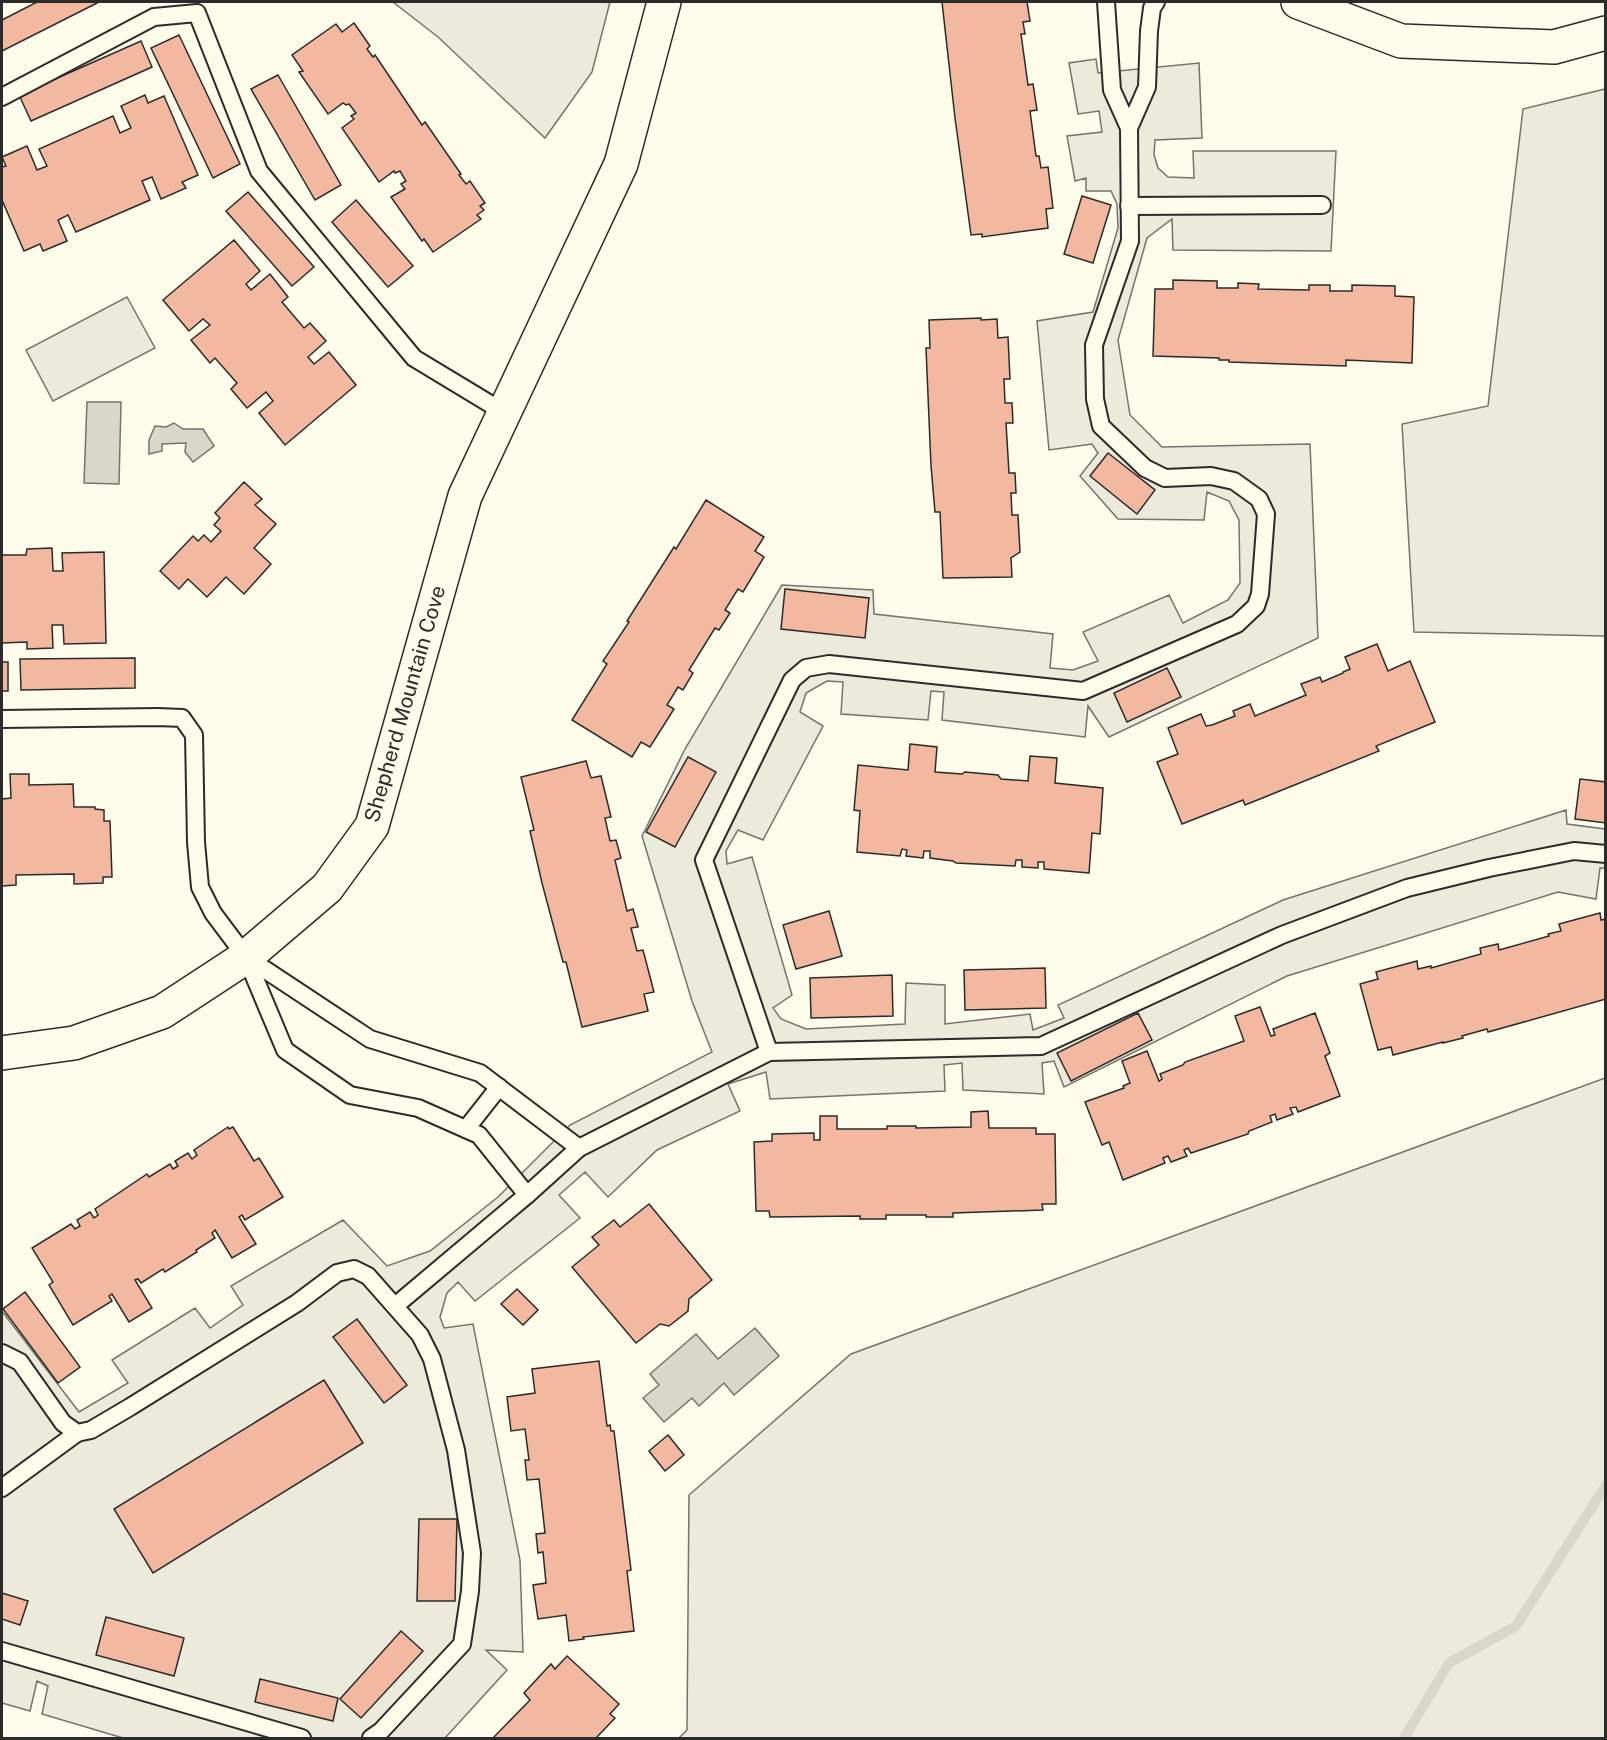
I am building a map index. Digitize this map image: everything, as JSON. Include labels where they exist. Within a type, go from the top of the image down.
[{"type":"street","name":"Shepherd Mountain Cove","points":[[2,1053],[74,1043],[162,1012],[246,957],[327,888],[372,826],[465,496],[621,164],[664,2]]},
{"type":"street","points":[[1298,2],[1401,41],[1554,46],[1605,33]]},
{"type":"lane","points":[[1106,2],[1112,90],[1129,128]]},
{"type":"lane","points":[[769,1052],[704,860],[792,680],[806,668],[829,664],[1083,691],[1237,624],[1256,606],[1260,594],[1266,514],[1259,499],[1234,481],[1211,476],[1164,478],[1145,468],[1101,426],[1095,399],[1094,345],[1130,241],[1129,128],[1147,87],[1149,31],[1152,8],[1156,2]]},
{"type":"lane","points":[[2,97],[154,17],[197,13],[259,171],[414,358],[505,413]]},
{"type":"lane","points":[[1129,206],[1322,205]]},
{"type":"lane","points":[[2,719],[182,718],[194,735],[196,842],[200,887],[213,913],[246,957],[285,1050],[351,1095],[418,1108],[479,1135],[527,1196]]},
{"type":"lane","points":[[395,1306],[527,1196],[579,1148],[769,1052],[1041,1046],[1282,935],[1407,888],[1489,867],[1574,851],[1605,854]]},
{"type":"lane","points":[[246,957],[370,1039],[480,1073],[579,1148]]},
{"type":"lane","points":[[466,1129],[499,1087]]},
{"type":"lane","points":[[2,1488],[77,1433],[91,1430],[130,1407],[297,1303],[337,1273],[354,1269],[368,1276],[420,1335],[432,1359],[456,1450],[472,1553],[470,1591],[462,1644],[381,1731],[371,1738]]},
{"type":"lane","points":[[2,1353],[20,1362],[63,1423],[77,1433]]},
{"type":"lane","points":[[2,1651],[302,1738]]},
{"type":"shaded area","points":[[393,2],[610,2],[592,72],[545,138],[438,37]]},
{"type":"shaded area","points":[[1096,59],[1098,73],[1199,63],[1202,138],[1155,140],[1154,155],[1158,168],[1168,177],[1194,178],[1193,151],[1336,151],[1331,251],[1173,250],[1172,219],[1147,238],[1118,340],[1130,415],[1162,447],[1310,444],[1318,638],[1109,737],[1088,706],[1085,737],[942,720],[944,692],[931,691],[928,720],[841,714],[843,682],[827,681],[806,693],[800,712],[823,726],[763,840],[738,830],[726,851],[727,864],[752,857],[792,995],[773,1008],[781,1019],[806,1029],[905,1024],[906,983],[945,985],[945,1024],[1030,1014],[1033,1030],[1064,1018],[1058,1005],[1283,900],[1566,810],[1567,824],[1605,829],[1605,868],[1600,868],[1596,899],[1558,892],[1287,976],[1064,1087],[1054,1061],[1042,1063],[1044,1094],[963,1090],[962,1063],[944,1065],[945,1091],[770,1099],[766,1072],[728,1084],[740,1111],[657,1150],[608,1197],[585,1172],[559,1195],[580,1218],[475,1301],[458,1282],[447,1293],[440,1317],[444,1328],[473,1324],[520,1560],[523,1652],[486,1650],[507,1670],[445,1738],[123,1738],[42,1714],[48,1686],[37,1681],[30,1711],[2,1703],[2,1311],[79,1412],[128,1383],[112,1360],[195,1308],[210,1328],[243,1305],[231,1286],[343,1220],[387,1266],[430,1251],[498,1197],[570,1125],[712,1052],[692,1001],[642,836],[685,749],[782,585],[873,590],[874,614],[1053,634],[1050,668],[1073,670],[1098,661],[1083,632],[1169,595],[1183,623],[1228,600],[1240,583],[1239,520],[1229,501],[1207,492],[1204,520],[1118,519],[1080,476],[1098,453],[1092,444],[1049,450],[1037,321],[1093,312],[1118,228],[1117,204],[1111,191],[1086,191],[1086,178],[1075,181],[1067,136],[1102,132],[1099,111],[1078,114],[1069,63]]},
{"type":"shaded area","points":[[1605,89],[1605,636],[1414,632],[1402,424],[1488,406],[1523,109]]},
{"type":"shaded area","points":[[127,297],[155,348],[53,401],[26,350]]},
{"type":"shaded area","points":[[87,402],[121,402],[119,484],[84,483]]},
{"type":"shaded area","points":[[174,423],[183,429],[203,429],[214,446],[193,462],[185,452],[186,443],[162,444],[162,451],[149,454],[149,440],[155,426],[166,427]]},
{"type":"shaded area","points":[[1605,1078],[1605,1738],[679,1738],[687,1730],[689,1495],[851,1354]]},
{"type":"shaded area","points":[[755,1328],[779,1356],[734,1395],[724,1383],[699,1406],[692,1398],[664,1422],[643,1398],[659,1385],[650,1374],[696,1334],[718,1359]]},
{"type":"building","points":[[37,2],[99,2],[2,51],[2,20]]},
{"type":"building","points":[[942,2],[1027,2],[1030,21],[1023,22],[1025,34],[1021,34],[1028,85],[1033,84],[1037,110],[1030,111],[1036,156],[1039,156],[1041,168],[1048,167],[1053,208],[1046,209],[1048,228],[982,237],[982,234],[971,235]]},
{"type":"building","points":[[354,23],[370,46],[367,49],[373,57],[375,55],[422,125],[425,122],[461,174],[459,175],[466,184],[470,181],[485,203],[480,206],[484,210],[477,215],[481,219],[433,252],[424,239],[422,241],[391,197],[405,189],[401,184],[406,181],[400,171],[395,173],[394,171],[379,182],[342,128],[354,119],[351,116],[356,113],[349,104],[343,103],[328,114],[299,72],[303,71],[292,55],[336,24],[342,32]]},
{"type":"building","points":[[179,35],[240,164],[213,178],[151,48]]},
{"type":"building","points":[[141,41],[152,67],[31,121],[19,95]]},
{"type":"building","points":[[278,75],[341,185],[315,200],[251,89]]},
{"type":"building","points":[[145,95],[148,103],[164,96],[198,175],[182,182],[186,188],[161,199],[152,177],[142,181],[150,200],[76,232],[68,215],[58,220],[67,241],[43,251],[40,244],[24,251],[2,200],[2,167],[6,166],[2,157],[27,146],[37,170],[47,166],[39,149],[113,116],[120,133],[131,128],[121,106]]},
{"type":"building","points":[[248,192],[314,267],[292,286],[226,211]]},
{"type":"building","points":[[1082,196],[1111,205],[1093,263],[1064,254]]},
{"type":"building","points":[[356,200],[413,266],[388,287],[332,222]]},
{"type":"building","points":[[234,240],[260,271],[246,284],[251,290],[270,274],[288,297],[282,302],[304,328],[310,323],[326,341],[308,357],[314,364],[329,352],[356,385],[285,445],[259,413],[273,401],[266,392],[247,408],[231,389],[237,383],[215,358],[210,363],[191,340],[210,325],[203,319],[189,331],[163,300]]},
{"type":"building","points":[[1173,280],[1217,281],[1217,288],[1238,288],[1238,283],[1259,284],[1258,289],[1309,290],[1309,285],[1330,285],[1330,291],[1352,291],[1352,285],[1395,286],[1395,296],[1414,297],[1412,363],[1346,360],[1346,366],[1229,362],[1229,360],[1219,360],[1219,358],[1153,356],[1155,289],[1173,289]]},
{"type":"building","points":[[981,318],[981,320],[997,319],[998,338],[1008,337],[1010,379],[1004,379],[1005,403],[1012,403],[1013,423],[1006,423],[1009,473],[1015,473],[1016,493],[1011,493],[1012,515],[1018,515],[1020,552],[1011,558],[1012,577],[943,578],[940,512],[935,512],[931,466],[926,348],[930,348],[929,320]]},
{"type":"building","points":[[1108,453],[1155,490],[1137,514],[1090,476]]},
{"type":"building","points":[[244,482],[262,499],[255,505],[276,524],[254,548],[271,564],[244,594],[226,577],[207,597],[188,579],[179,589],[160,571],[193,536],[198,541],[204,535],[211,542],[221,531],[214,525],[220,518],[215,513]]},
{"type":"building","points":[[706,500],[764,537],[755,551],[764,557],[743,592],[738,589],[725,610],[730,613],[719,630],[715,628],[689,670],[693,673],[683,690],[678,687],[667,705],[674,709],[650,747],[641,742],[632,757],[572,720],[607,664],[603,661],[629,622],[627,621]]},
{"type":"building","points":[[52,548],[53,571],[63,571],[62,553],[104,552],[106,643],[64,644],[63,625],[52,625],[53,648],[27,649],[27,642],[2,643],[2,555],[26,555],[27,549]]},
{"type":"building","points":[[785,589],[869,598],[865,638],[781,629]]},
{"type":"building","points":[[1377,644],[1388,671],[1410,661],[1435,722],[1376,746],[1379,751],[1245,805],[1243,800],[1182,824],[1157,762],[1178,754],[1168,728],[1201,714],[1206,726],[1212,725],[1235,716],[1233,711],[1250,704],[1255,716],[1306,695],[1301,684],[1320,677],[1322,682],[1343,673],[1350,669],[1345,657]]},
{"type":"building","points":[[135,658],[135,688],[21,690],[20,659]]},
{"type":"building","points":[[2,662],[8,662],[8,691],[2,691]]},
{"type":"building","points":[[1167,668],[1181,697],[1127,722],[1114,693]]},
{"type":"building","points":[[910,744],[937,747],[935,772],[998,775],[1001,779],[1028,781],[1030,756],[1057,758],[1055,783],[1103,788],[1100,834],[1092,833],[1089,873],[1044,869],[1044,862],[1038,862],[1038,868],[1022,867],[1022,860],[1016,860],[1015,866],[956,863],[930,858],[930,851],[924,851],[923,858],[906,856],[907,850],[902,849],[900,856],[857,852],[860,811],[854,810],[858,765],[908,770]]},
{"type":"building","points":[[688,757],[716,772],[675,847],[646,832]]},
{"type":"building","points":[[586,761],[591,778],[601,776],[611,817],[605,818],[610,841],[616,840],[621,858],[615,860],[627,911],[633,909],[638,927],[631,928],[637,951],[643,950],[654,992],[644,994],[648,1011],[582,1027],[566,962],[563,962],[542,883],[530,831],[534,830],[521,777]]},
{"type":"building","points":[[10,774],[29,774],[29,785],[73,784],[74,807],[95,807],[95,809],[104,810],[104,821],[110,821],[112,877],[103,877],[103,883],[74,884],[74,874],[16,875],[16,885],[2,886],[2,799],[11,798]]},
{"type":"building","points":[[1580,779],[1606,782],[1606,823],[1575,819]]},
{"type":"building","points":[[829,911],[842,956],[796,969],[783,925]]},
{"type":"building","points":[[1600,913],[1601,920],[1606,919],[1606,999],[1488,1032],[1487,1029],[1462,1036],[1463,1038],[1393,1055],[1391,1047],[1378,1050],[1360,984],[1378,979],[1376,972],[1417,961],[1418,969],[1431,966],[1431,968],[1481,954],[1480,948],[1498,944],[1499,950],[1549,936],[1548,934],[1561,931],[1559,924]]},
{"type":"building","points":[[1045,968],[1046,1008],[965,1010],[964,970]]},
{"type":"building","points":[[892,975],[893,1016],[811,1018],[810,978]]},
{"type":"building","points":[[1260,1007],[1271,1036],[1275,1035],[1273,1029],[1315,1013],[1330,1053],[1325,1056],[1340,1096],[1298,1112],[1296,1107],[1290,1108],[1293,1114],[1277,1120],[1275,1114],[1270,1116],[1272,1122],[1249,1131],[1248,1134],[1191,1153],[1188,1148],[1184,1150],[1187,1156],[1171,1162],[1168,1156],[1163,1158],[1165,1163],[1123,1180],[1109,1142],[1102,1145],[1085,1102],[1124,1088],[1123,1086],[1130,1083],[1122,1061],[1147,1051],[1159,1081],[1162,1079],[1160,1074],[1183,1065],[1185,1062],[1244,1041],[1235,1016]]},
{"type":"building","points":[[1138,1013],[1152,1040],[1071,1081],[1057,1053]]},
{"type":"building","points":[[988,1111],[989,1128],[1036,1128],[1036,1134],[1055,1134],[1056,1204],[1042,1204],[1043,1210],[953,1213],[953,1217],[886,1215],[886,1219],[860,1219],[860,1216],[770,1217],[769,1211],[756,1211],[754,1142],[772,1141],[772,1134],[814,1133],[814,1140],[820,1140],[820,1116],[837,1116],[837,1129],[887,1129],[887,1126],[971,1127],[971,1112]]},
{"type":"building","points":[[228,1127],[229,1129],[233,1127],[254,1161],[259,1158],[283,1197],[245,1220],[242,1215],[239,1217],[256,1244],[232,1258],[215,1230],[212,1233],[215,1238],[165,1272],[163,1269],[141,1283],[138,1279],[135,1280],[152,1308],[129,1322],[112,1294],[109,1296],[112,1301],[73,1325],[49,1285],[53,1282],[32,1248],[71,1224],[75,1229],[80,1226],[77,1220],[90,1212],[94,1218],[98,1215],[95,1209],[147,1174],[149,1177],[170,1164],[173,1169],[178,1166],[175,1161],[188,1153],[192,1159],[197,1155],[194,1150]]},
{"type":"building","points":[[649,1204],[712,1280],[689,1299],[688,1311],[669,1326],[660,1324],[636,1343],[572,1267],[599,1245],[592,1237],[614,1220],[620,1227]]},
{"type":"building","points":[[517,1289],[538,1310],[523,1325],[501,1304]]},
{"type":"building","points":[[25,1292],[80,1367],[58,1383],[3,1309]]},
{"type":"building","points":[[357,1319],[407,1385],[384,1403],[333,1337]]},
{"type":"building","points":[[599,1361],[607,1426],[610,1425],[611,1431],[614,1431],[631,1570],[627,1571],[634,1631],[583,1637],[584,1639],[569,1641],[566,1615],[538,1619],[533,1585],[546,1583],[543,1552],[538,1553],[536,1534],[545,1533],[539,1479],[527,1480],[525,1460],[529,1460],[525,1429],[511,1431],[507,1397],[535,1393],[532,1369]]},
{"type":"building","points":[[324,1380],[363,1443],[153,1573],[114,1509]]},
{"type":"building","points":[[668,1435],[684,1455],[665,1471],[649,1451]]},
{"type":"building","points":[[419,1519],[457,1519],[455,1601],[417,1601]]},
{"type":"building","points":[[2,1593],[28,1601],[20,1625],[2,1619]]},
{"type":"building","points":[[106,1617],[184,1638],[174,1676],[96,1655]]},
{"type":"building","points":[[401,1631],[423,1651],[361,1718],[340,1699]]},
{"type":"building","points":[[567,1656],[619,1704],[610,1714],[615,1718],[596,1738],[493,1738],[530,1700],[524,1693],[551,1664],[555,1669]]},
{"type":"building","points":[[260,1679],[338,1698],[333,1721],[255,1702]]},
{"type":"waterway","points":[[1404,1738],[1449,1663],[1516,1626],[1606,1485]]}]
